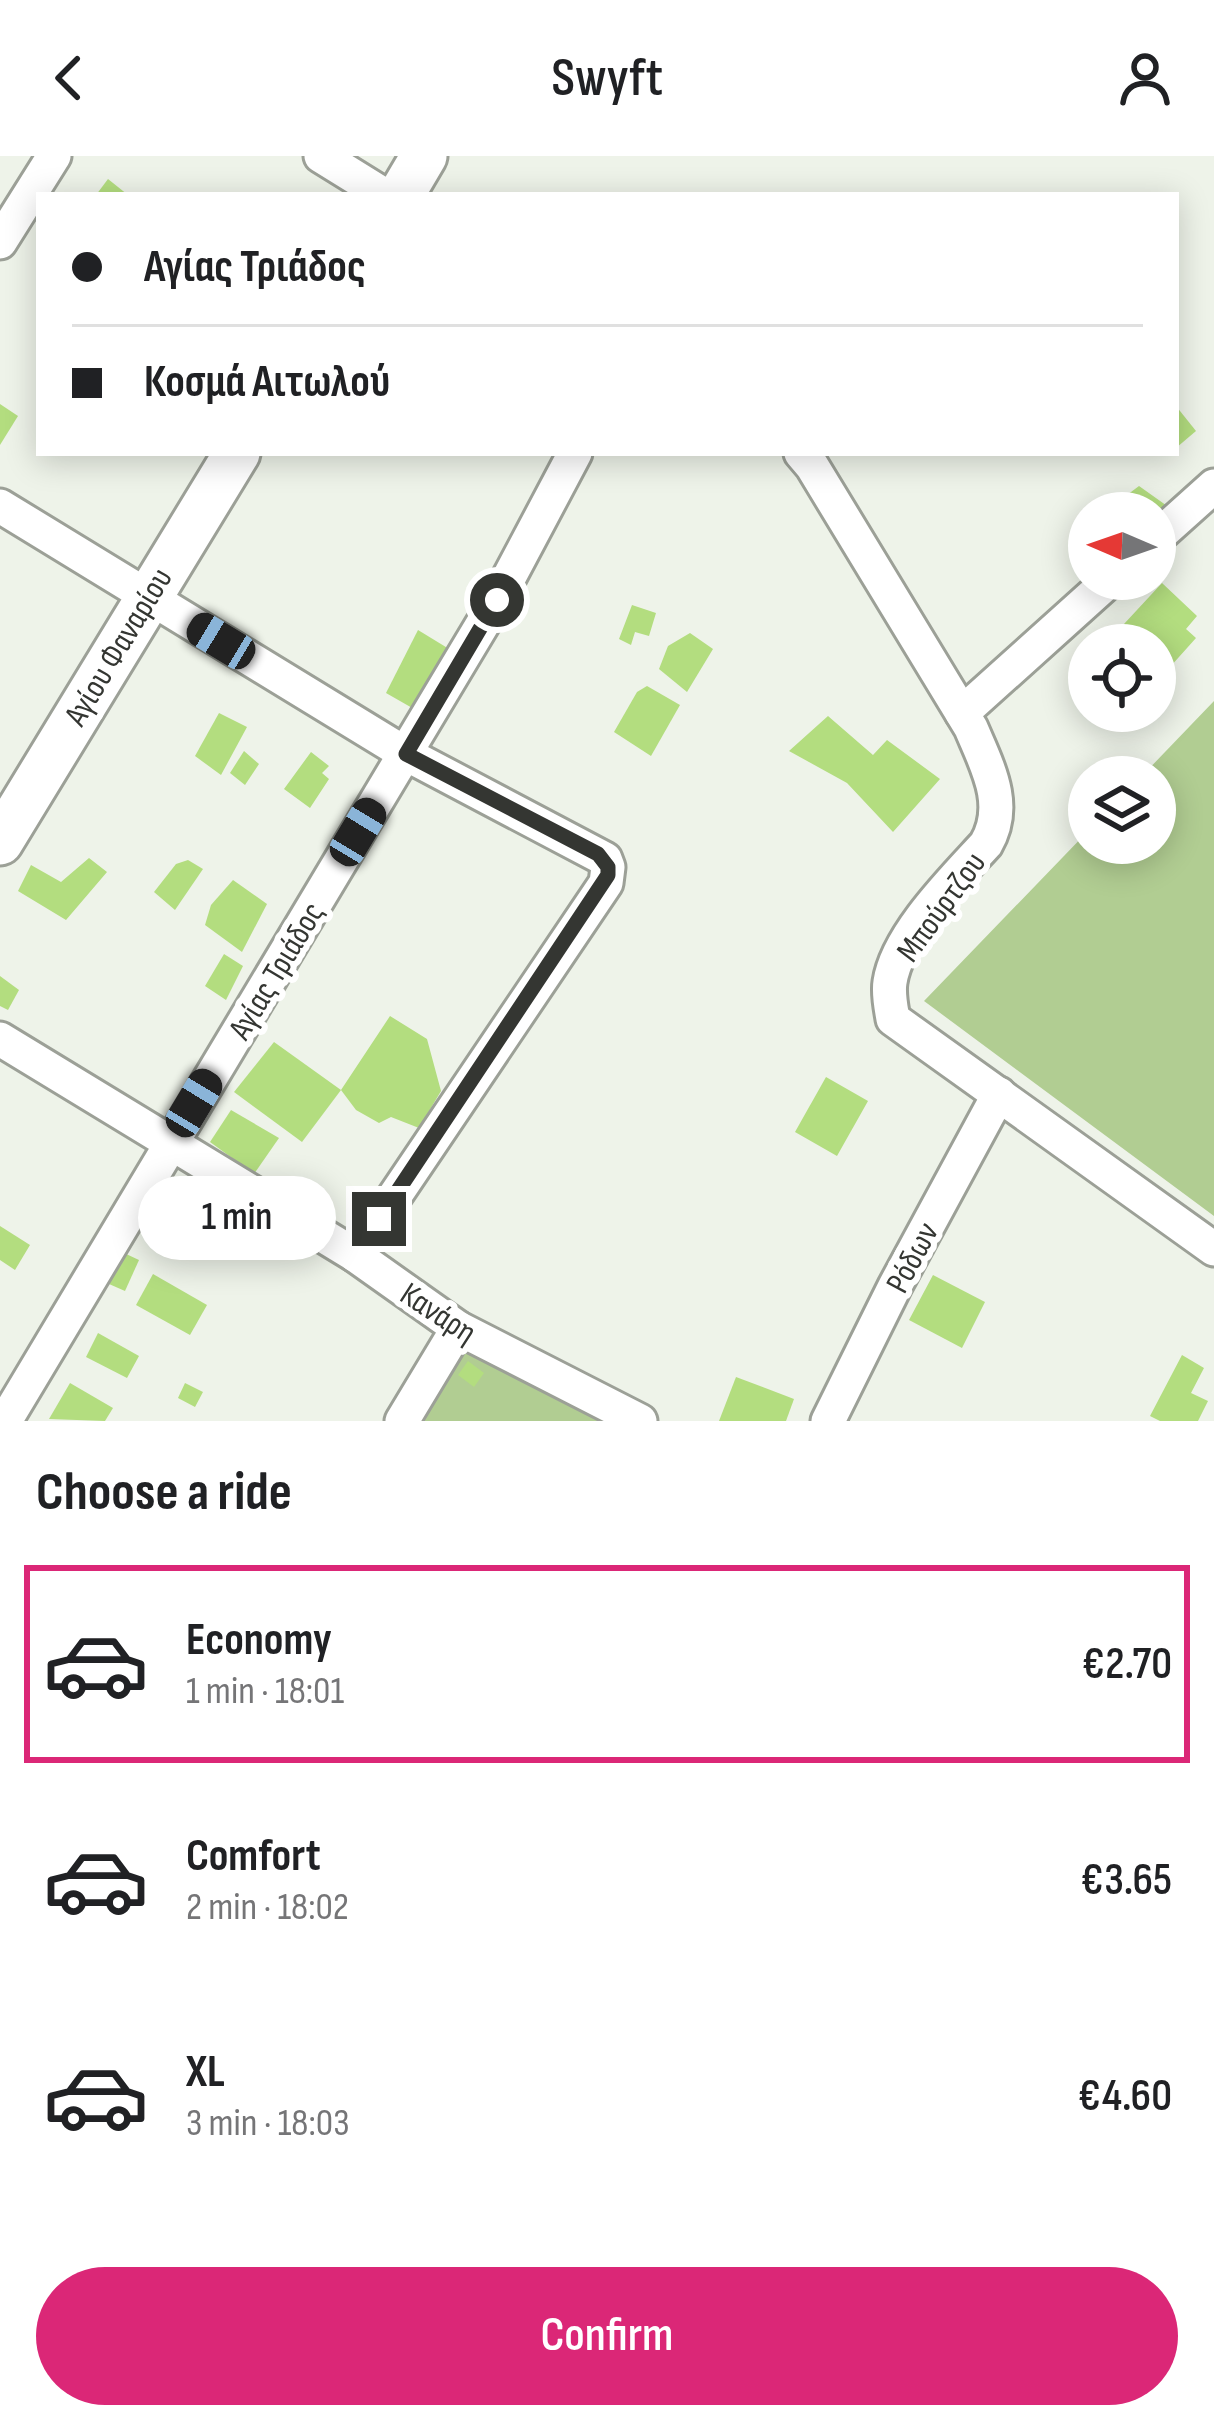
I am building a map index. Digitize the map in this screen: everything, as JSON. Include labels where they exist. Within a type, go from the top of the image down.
[{"type":"street","points":[[0,242],[54,156]]},
{"type":"street","points":[[321,156],[379,192]]},
{"type":"street","points":[[403,192],[424,156]]},
{"type":"street","name":"Αγίου Φαναρίου","points":[[0,842],[235,456]]},
{"type":"street","name":"Αγίας Τριάδος","points":[[5,1421],[497,600],[572,456]]},
{"type":"street","name":"Μπούρτζου","points":[[804,456],[962,713],[990,772],[997,814],[994,830],[921,921],[894,964],[888,987],[893,1019],[1214,1250]]},
{"type":"street","points":[[1176,520],[1214,486]]},
{"type":"street","points":[[0,506],[406,754],[598,854],[608,867],[597,896],[355,1255]]},
{"type":"street","points":[[962,713],[1088,600]]},
{"type":"street","name":"Κανάρη","points":[[0,1039],[355,1255],[458,1328],[640,1421]]},
{"type":"street","name":"Ρόδων","points":[[829,1421],[895,1286],[999,1094]]},
{"type":"street","points":[[402,1421],[458,1328]]},
{"type":"green space","points":[[1214,701],[1214,1216],[924,1001],[1068,852],[1068,864],[1176,864],[1176,756],[1161,756]]},
{"type":"green space","points":[[465,1331],[613,1421],[412,1421]]},
{"type":"building","points":[[108,179],[124,192],[98,192]]},
{"type":"building","points":[[0,404],[18,416],[0,445]]},
{"type":"building","points":[[1179,410],[1196,431],[1179,445]]},
{"type":"building","points":[[1176,596],[1197,616],[1186,629],[1196,638],[1176,660],[1176,624],[1124,624],[1146,600],[1176,600]]},
{"type":"building","points":[[632,605],[656,613],[649,636],[635,632],[631,645],[619,639]]},
{"type":"building","points":[[418,630],[454,652],[421,713],[386,693]]},
{"type":"building","points":[[690,633],[713,649],[687,692],[659,669],[668,646]]},
{"type":"building","points":[[647,686],[680,705],[651,756],[614,732],[637,692]]},
{"type":"building","points":[[219,713],[247,727],[221,775],[195,756]]},
{"type":"building","points":[[828,716],[873,755],[887,740],[940,779],[893,832],[847,783],[789,751]]},
{"type":"building","points":[[244,751],[259,764],[245,785],[230,773]]},
{"type":"building","points":[[311,752],[329,766],[322,773],[329,779],[310,808],[284,789]]},
{"type":"building","points":[[89,858],[107,872],[66,920],[18,891],[31,865],[61,882]]},
{"type":"building","points":[[188,860],[203,869],[175,910],[154,892],[176,864]]},
{"type":"building","points":[[233,880],[267,904],[242,952],[205,925],[211,905]]},
{"type":"building","points":[[224,954],[243,966],[226,1000],[205,986]]},
{"type":"building","points":[[0,976],[19,990],[8,1010],[0,1006]]},
{"type":"building","points":[[390,1016],[427,1039],[441,1091],[419,1128],[391,1117],[379,1123],[356,1110],[341,1090]]},
{"type":"building","points":[[274,1042],[341,1090],[302,1142],[234,1092]]},
{"type":"building","points":[[826,1077],[868,1101],[837,1156],[795,1132]]},
{"type":"building","points":[[231,1110],[279,1138],[254,1174],[210,1142]]},
{"type":"building","points":[[0,1226],[30,1245],[15,1270],[0,1260]]},
{"type":"building","points":[[124,1253],[139,1260],[125,1291],[109,1284]]},
{"type":"building","points":[[153,1274],[207,1305],[190,1335],[136,1305]]},
{"type":"building","points":[[933,1275],[985,1302],[962,1348],[909,1320]]},
{"type":"building","points":[[98,1333],[139,1356],[127,1378],[86,1357]]},
{"type":"building","points":[[1182,1355],[1204,1368],[1191,1393],[1208,1401],[1198,1421],[1160,1421],[1150,1416]]},
{"type":"building","points":[[468,1361],[484,1373],[474,1387],[458,1375]]},
{"type":"building","points":[[736,1377],[794,1399],[786,1421],[719,1421]]},
{"type":"building","points":[[70,1383],[113,1408],[105,1421],[49,1419]]},
{"type":"building","points":[[185,1383],[203,1392],[195,1407],[178,1398]]},
{"type":"route","points":[[379,1219],[608,875],[598,854],[406,754],[497,600]]}]
